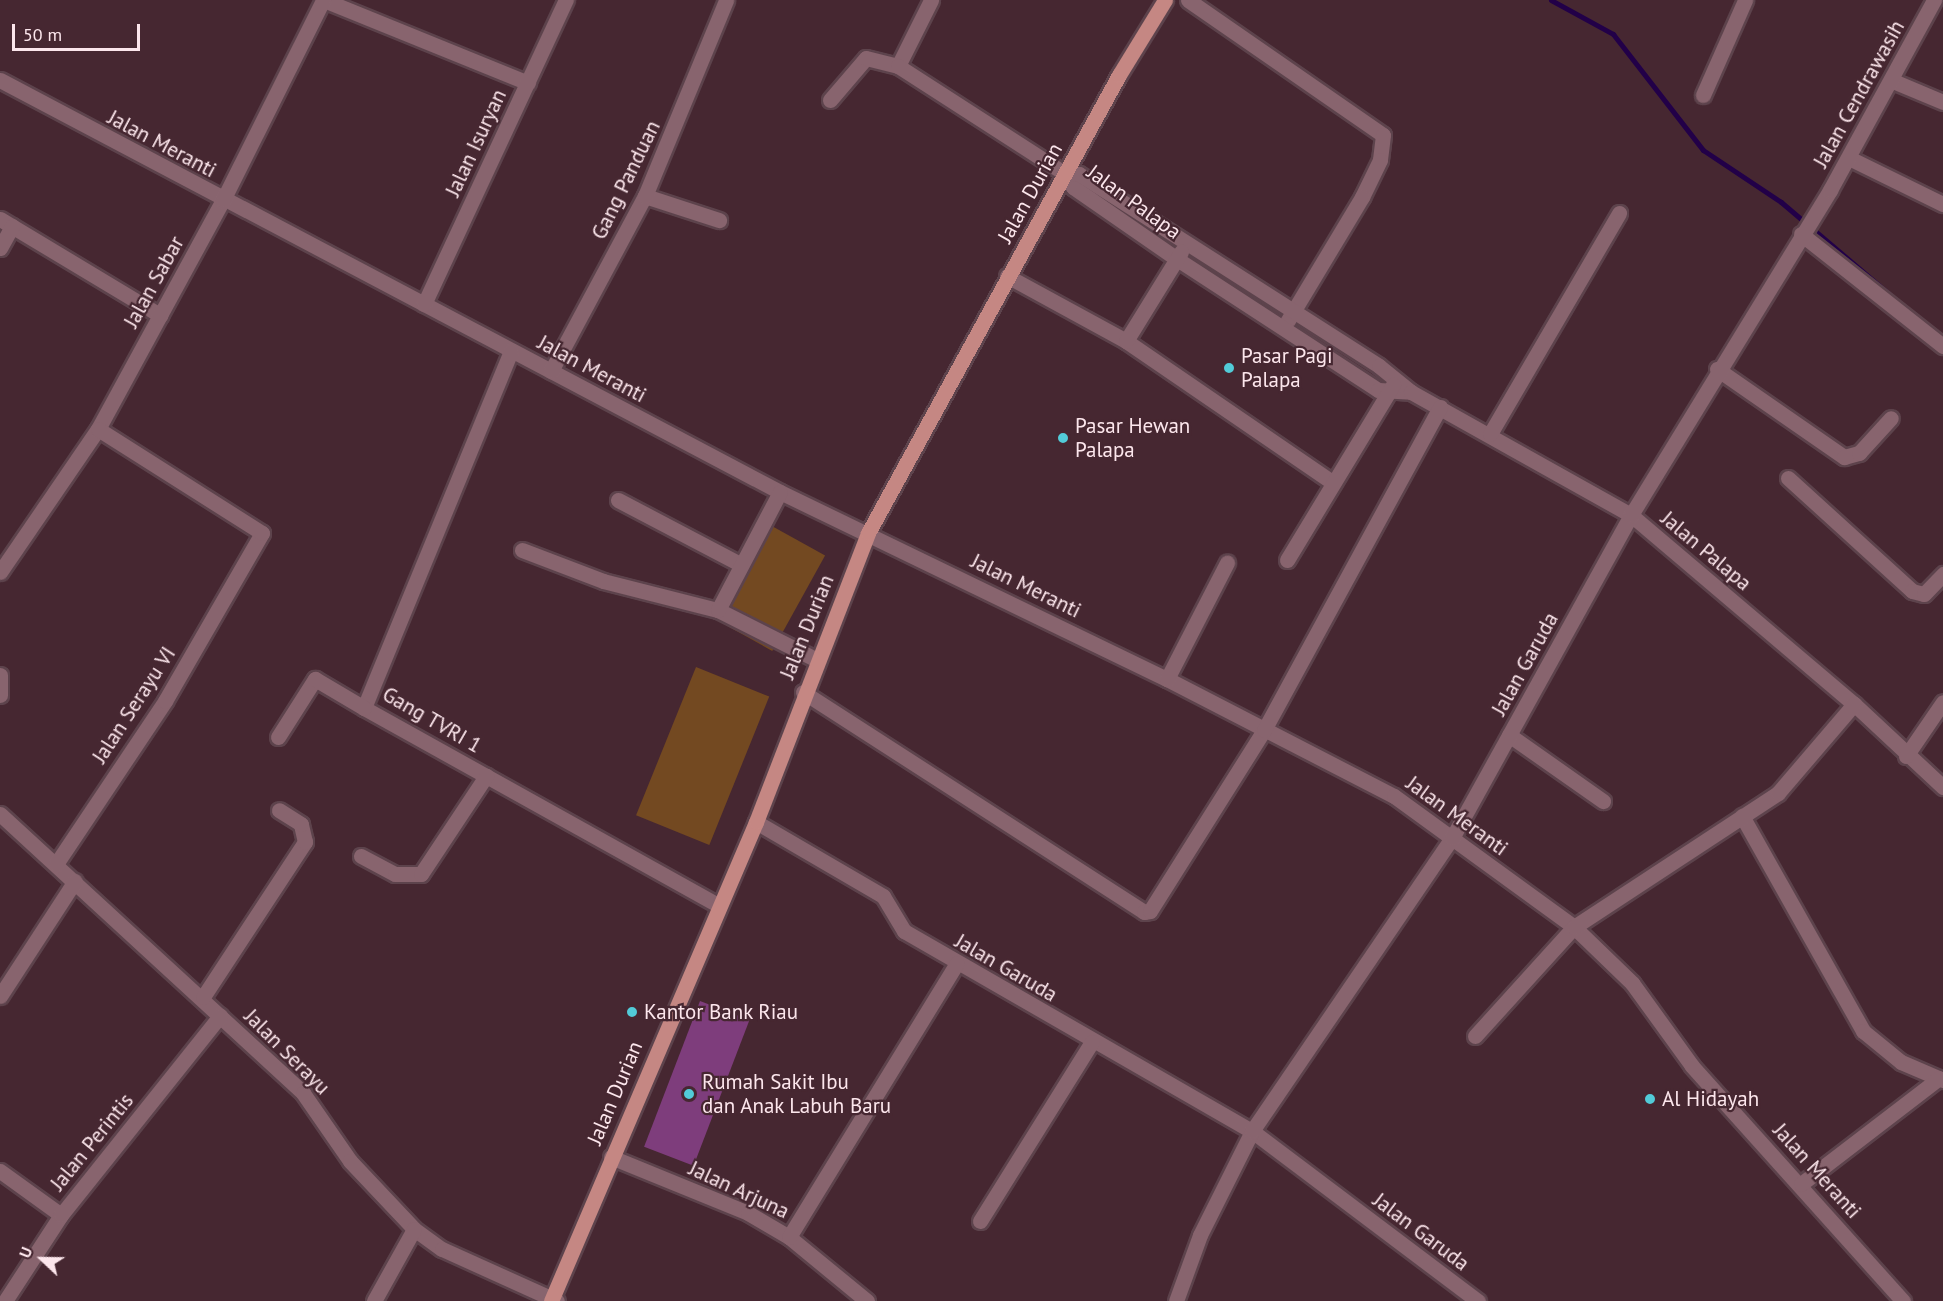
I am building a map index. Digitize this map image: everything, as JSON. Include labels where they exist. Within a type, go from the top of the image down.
[{"type":"main road","name":"Jalan Durian","points":[[553,1300],[610,1157],[756,822],[803,692],[868,533],[1064,174],[1166,0]]},
{"type":"street","points":[[323,0],[528,83]]},
{"type":"street","name":"Jalan Sabar","points":[[0,572],[98,429],[223,200],[323,0]]},
{"type":"street","name":"Jalan Isuryan","points":[[424,304],[566,0]]},
{"type":"street","name":"Gang Panduan","points":[[550,371],[645,196],[726,0]]},
{"type":"street","points":[[898,66],[931,0]]},
{"type":"street","points":[[1188,0],[1383,135],[1380,160],[1362,197],[1283,327]]},
{"type":"street","points":[[1702,95],[1745,0]]},
{"type":"street","name":"Jalan Cendrawasih","points":[[1819,206],[1849,159],[1893,81],[1934,0]]},
{"type":"street","points":[[830,100],[866,57],[898,66],[1064,174]]},
{"type":"street","name":"Jalan Meranti","points":[[0,80],[223,200],[780,492],[1167,679],[1394,796],[1574,927],[1632,983],[1692,1066],[1801,1184],[1903,1301]]},
{"type":"street","points":[[1893,81],[1943,102]]},
{"type":"street","points":[[1849,159],[1943,204]]},
{"type":"street","name":"Jalan Palapa","points":[[1064,174],[1079,174],[1293,314],[1392,386]]},
{"type":"street","name":"Jalan Palapa","points":[[1064,174],[1073,187],[1177,259],[1283,327],[1392,386],[1411,392],[1490,434],[1631,515],[1854,704],[1906,756],[1943,787]]},
{"type":"street","points":[[645,196],[719,220]]},
{"type":"street","name":"Jalan Garuda","points":[[1176,1301],[1200,1235],[1252,1131],[1452,838],[1631,515],[1717,369],[1819,206]]},
{"type":"street","points":[[1490,434],[1619,213]]},
{"type":"street","points":[[0,248],[6,223],[160,315]]},
{"type":"street","points":[[1802,232],[1943,346]]},
{"type":"street","points":[[1126,341],[1186,244]]},
{"type":"street","points":[[1007,276],[1126,341],[1334,483]]},
{"type":"street","name":"Gang TVRI 1","points":[[511,351],[364,708],[718,905]]},
{"type":"street","points":[[1717,369],[1844,457],[1859,453],[1892,418]]},
{"type":"street","points":[[1287,560],[1392,386]]},
{"type":"street","points":[[803,692],[1144,912],[1150,911],[1264,730],[1440,407]]},
{"type":"street","name":"Jalan Serayu VI","points":[[56,864],[165,701],[245,567],[262,533],[257,527],[98,429]]},
{"type":"street","points":[[1788,478],[1912,591],[1924,594],[1943,574]]},
{"type":"street","points":[[718,610],[740,564],[780,492]]},
{"type":"street","points":[[618,500],[740,564]]},
{"type":"street","points":[[522,550],[603,581],[718,610],[817,660]]},
{"type":"street","points":[[1167,679],[1227,563]]},
{"type":"street","points":[[0,675],[0,695]]},
{"type":"street","points":[[278,737],[315,679],[364,708]]},
{"type":"street","points":[[1906,756],[1943,702]]},
{"type":"street","points":[[1475,1036],[1574,927],[1778,793],[1801,770],[1854,704]]},
{"type":"street","points":[[1509,735],[1603,801]]},
{"type":"street","points":[[361,856],[395,874],[421,874],[486,776]]},
{"type":"street","points":[[203,998],[305,842],[301,824],[279,810]]},
{"type":"street","points":[[1742,816],[1863,1031],[1901,1062],[1941,1079]]},
{"type":"street","name":"Jalan Serayu","points":[[2,820],[75,881],[303,1093],[350,1161],[414,1229],[442,1249],[553,1300]]},
{"type":"street","name":"Jalan Garuda","points":[[756,822],[883,896],[904,931],[1092,1042],[1252,1131],[1478,1301]]},
{"type":"street","points":[[0,996],[75,881]]},
{"type":"street","points":[[789,1237],[957,963]]},
{"type":"street","name":"Jalan Perintis","points":[[5,1301],[61,1215],[220,1016]]},
{"type":"street","points":[[980,1221],[1092,1042]]},
{"type":"street","points":[[1801,1184],[1941,1079]]},
{"type":"street","name":"Jalan Arjuna","points":[[610,1157],[748,1213],[789,1237],[867,1301]]},
{"type":"street","points":[[0,1171],[61,1215]]},
{"type":"street","points":[[374,1301],[414,1229]]},
{"type":"shaded area","points":[[770,525],[825,556],[772,651],[717,620]]},
{"type":"shaded area","points":[[696,667],[769,697],[709,845],[636,815]]},
{"type":"building","points":[[700,1001],[749,1020],[694,1166],[644,1147]]},
{"type":"waterway","points":[[1551,0],[1613,34],[1703,150],[1781,202],[1896,300]]},
{"type":"place","name":"Pasar Pagi Palapa","points":[[1229,368]]},
{"type":"place","name":"Pasar Hewan Palapa","points":[[1063,438]]},
{"type":"place","name":"Kantor Bank Riau","points":[[632,1012]]},
{"type":"place","name":"Rumah Sakit Ibu dan Anak Labuh Baru","points":[[689,1094]]},
{"type":"place","name":"Al Hidayah","points":[[1650,1099]]}]
